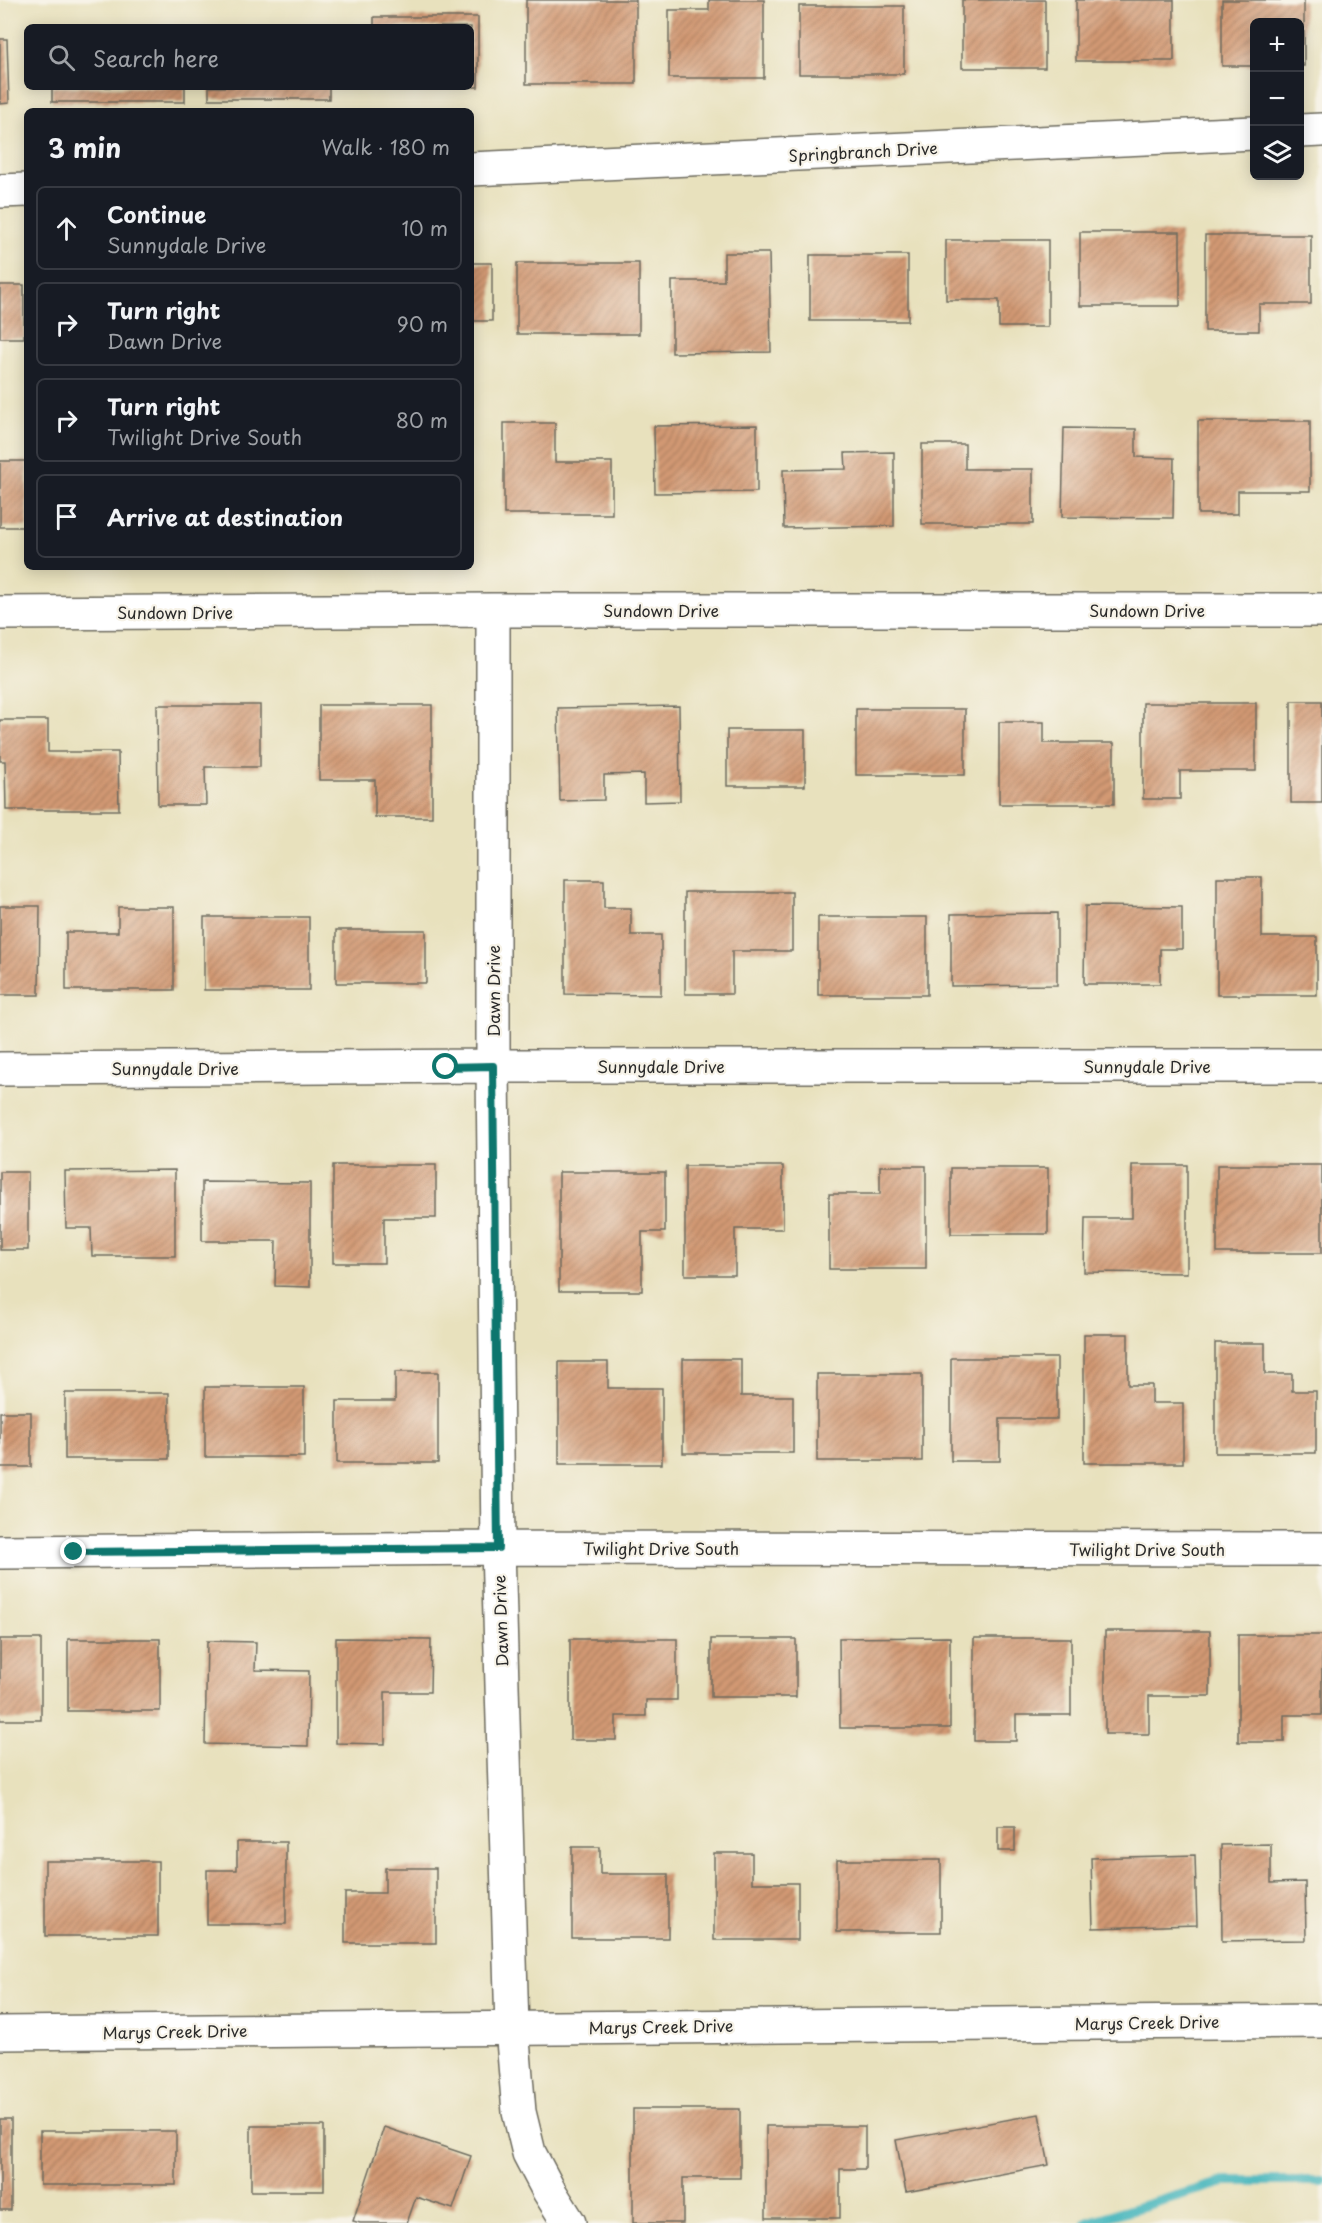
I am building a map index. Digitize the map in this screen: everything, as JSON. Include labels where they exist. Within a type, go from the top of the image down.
[{"type":"street","points":[[1304,131],[1322,130]]},
{"type":"street","name":"Springbranch Drive","points":[[474,169],[1250,133]]},
{"type":"street","points":[[0,191],[24,190]]},
{"type":"street","name":"Sundown Drive","points":[[0,613],[493,610],[1322,610]]},
{"type":"street","name":"Dawn Drive","points":[[493,610],[493,1066],[498,1548],[512,2028],[519,2112],[529,2152],[569,2223]]},
{"type":"street","name":"Sunnydale Drive","points":[[0,1069],[493,1066],[1322,1066]]},
{"type":"street","name":"Twilight Drive South","points":[[0,1552],[498,1548],[1322,1549]]},
{"type":"street","name":"Marys Creek Drive","points":[[0,2033],[1322,2020]]},
{"type":"building","points":[[526,0],[636,0],[636,84],[526,84]]},
{"type":"building","points":[[709,0],[764,0],[764,78],[669,78],[669,10],[709,10]]},
{"type":"building","points":[[962,0],[1045,0],[1045,68],[962,68]]},
{"type":"building","points":[[1076,0],[1174,0],[1174,61],[1076,61]]},
{"type":"building","points":[[1222,0],[1304,0],[1304,18],[1250,18],[1250,66],[1222,66]]},
{"type":"building","points":[[799,6],[904,6],[904,74],[799,74]]},
{"type":"building","points":[[374,17],[478,17],[478,87],[474,87],[474,24],[374,24]]},
{"type":"building","points":[[0,39],[7,39],[9,103],[0,104]]},
{"type":"building","points":[[52,90],[185,90],[185,102],[52,102]]},
{"type":"building","points":[[209,90],[329,90],[329,99],[209,99]]},
{"type":"building","points":[[1080,232],[1180,232],[1180,306],[1080,306]]},
{"type":"building","points":[[1205,235],[1311,235],[1311,304],[1259,304],[1259,331],[1205,331]]},
{"type":"building","points":[[946,240],[1048,240],[1048,327],[999,327],[999,300],[946,300]]},
{"type":"building","points":[[724,253],[769,253],[771,352],[672,353],[672,281],[724,281]]},
{"type":"building","points":[[810,255],[908,255],[908,321],[810,321]]},
{"type":"building","points":[[474,263],[492,263],[492,321],[474,321]]},
{"type":"building","points":[[517,263],[639,263],[639,334],[517,334]]},
{"type":"building","points":[[0,285],[24,285],[24,338],[0,338]]},
{"type":"building","points":[[1198,421],[1310,421],[1310,491],[1238,491],[1238,514],[1198,514]]},
{"type":"building","points":[[504,423],[555,423],[555,462],[612,462],[612,514],[504,514]]},
{"type":"building","points":[[757,425],[757,492],[655,493],[654,426]]},
{"type":"building","points":[[1064,428],[1136,429],[1136,457],[1174,458],[1173,518],[1062,517]]},
{"type":"building","points":[[922,444],[965,444],[965,469],[1033,469],[1033,524],[922,524]]},
{"type":"building","points":[[894,452],[894,526],[784,528],[783,470],[846,469],[845,453]]},
{"type":"building","points":[[0,461],[24,461],[24,527],[0,527]]},
{"type":"building","points":[[1291,701],[1322,701],[1322,803],[1291,803]]},
{"type":"building","points":[[1143,703],[1256,703],[1256,771],[1180,771],[1180,799],[1143,799]]},
{"type":"building","points":[[157,705],[260,705],[260,767],[205,767],[206,805],[158,805]]},
{"type":"building","points":[[319,705],[432,705],[432,817],[375,817],[375,780],[319,780]]},
{"type":"building","points":[[679,706],[680,801],[644,802],[644,774],[604,775],[604,800],[560,801],[558,708]]},
{"type":"building","points":[[856,709],[965,709],[965,775],[856,775]]},
{"type":"building","points":[[0,720],[48,720],[48,752],[118,752],[119,810],[6,810],[5,761],[0,761]]},
{"type":"building","points":[[999,722],[1044,722],[1044,743],[1114,743],[1114,804],[999,804]]},
{"type":"building","points":[[727,730],[805,730],[805,786],[727,786]]},
{"type":"building","points":[[1217,877],[1262,877],[1262,937],[1317,937],[1317,995],[1217,995]]},
{"type":"building","points":[[565,880],[604,880],[604,908],[631,908],[631,935],[661,935],[661,995],[565,994]]},
{"type":"building","points":[[685,892],[792,892],[792,951],[732,951],[732,994],[685,994]]},
{"type":"building","points":[[0,906],[40,906],[39,995],[0,995]]},
{"type":"building","points":[[1085,906],[1182,907],[1182,949],[1160,949],[1160,984],[1084,984]]},
{"type":"building","points":[[118,907],[174,907],[174,990],[66,990],[66,932],[118,932]]},
{"type":"building","points":[[1057,913],[1057,985],[951,986],[951,914]]},
{"type":"building","points":[[204,917],[309,917],[309,990],[204,990]]},
{"type":"building","points":[[818,917],[927,917],[927,995],[818,995]]},
{"type":"building","points":[[336,930],[426,930],[426,983],[336,983]]},
{"type":"building","points":[[333,1165],[436,1165],[436,1218],[384,1218],[384,1263],[333,1263]]},
{"type":"building","points":[[1132,1165],[1187,1165],[1187,1273],[1084,1272],[1085,1218],[1132,1218]]},
{"type":"building","points":[[1217,1165],[1322,1165],[1322,1253],[1217,1253]]},
{"type":"building","points":[[685,1166],[783,1166],[783,1229],[735,1229],[735,1275],[685,1275]]},
{"type":"building","points":[[880,1166],[926,1166],[926,1269],[829,1269],[829,1194],[880,1194]]},
{"type":"building","points":[[951,1168],[1048,1168],[1048,1234],[951,1234]]},
{"type":"building","points":[[175,1170],[175,1256],[92,1256],[91,1228],[66,1228],[65,1171]]},
{"type":"building","points":[[0,1172],[28,1172],[28,1250],[0,1250]]},
{"type":"building","points":[[559,1172],[665,1172],[665,1232],[642,1232],[642,1291],[559,1291]]},
{"type":"building","points":[[202,1182],[310,1183],[310,1287],[275,1286],[276,1241],[202,1241]]},
{"type":"building","points":[[1084,1334],[1128,1334],[1128,1385],[1152,1385],[1152,1403],[1183,1403],[1183,1463],[1084,1463]]},
{"type":"building","points":[[1215,1343],[1265,1343],[1265,1374],[1292,1374],[1292,1391],[1316,1391],[1316,1453],[1215,1453]]},
{"type":"building","points":[[951,1358],[1057,1358],[1057,1419],[1000,1419],[1000,1461],[951,1461]]},
{"type":"building","points":[[683,1359],[741,1359],[741,1396],[793,1396],[793,1453],[683,1453]]},
{"type":"building","points":[[559,1362],[608,1362],[608,1388],[662,1388],[662,1464],[559,1464]]},
{"type":"building","points":[[395,1372],[438,1372],[438,1463],[337,1463],[337,1401],[395,1401]]},
{"type":"building","points":[[817,1374],[922,1374],[922,1461],[817,1461]]},
{"type":"building","points":[[205,1387],[304,1387],[304,1457],[205,1457]]},
{"type":"building","points":[[65,1393],[169,1393],[169,1459],[65,1459]]},
{"type":"building","points":[[0,1412],[31,1412],[31,1467],[0,1467]]},
{"type":"building","points":[[1105,1631],[1210,1631],[1210,1696],[1149,1696],[1149,1734],[1105,1734]]},
{"type":"building","points":[[1238,1635],[1322,1635],[1322,1715],[1284,1715],[1284,1742],[1238,1742]]},
{"type":"building","points":[[950,1637],[950,1728],[840,1728],[839,1638]]},
{"type":"building","points":[[336,1638],[431,1639],[430,1692],[385,1692],[385,1744],[336,1743]]},
{"type":"building","points":[[974,1638],[1071,1638],[1071,1715],[1016,1715],[1016,1741],[974,1741]]},
{"type":"building","points":[[0,1639],[41,1639],[41,1720],[0,1720]]},
{"type":"building","points":[[68,1639],[160,1639],[160,1711],[68,1711]]},
{"type":"building","points":[[570,1639],[677,1639],[677,1700],[646,1700],[646,1716],[616,1716],[616,1740],[570,1740]]},
{"type":"building","points":[[711,1639],[796,1639],[796,1697],[711,1697]]},
{"type":"building","points":[[207,1641],[256,1642],[255,1670],[309,1671],[308,1746],[205,1744]]},
{"type":"building","points":[[998,1827],[1015,1827],[1015,1851],[998,1851]]},
{"type":"building","points":[[237,1842],[286,1842],[286,1924],[207,1924],[207,1870],[237,1870]]},
{"type":"building","points":[[1271,1844],[1271,1883],[1305,1882],[1306,1940],[1222,1941],[1221,1845]]},
{"type":"building","points":[[572,1847],[600,1847],[600,1874],[668,1874],[668,1938],[572,1938]]},
{"type":"building","points":[[714,1853],[752,1853],[752,1883],[798,1883],[798,1940],[714,1940]]},
{"type":"building","points":[[1195,1855],[1197,1925],[1093,1928],[1091,1858]]},
{"type":"building","points":[[837,1860],[941,1860],[941,1932],[837,1932]]},
{"type":"building","points":[[45,1861],[158,1861],[158,1936],[45,1936]]},
{"type":"building","points":[[385,1868],[436,1868],[436,1943],[345,1943],[345,1893],[385,1893]]},
{"type":"building","points":[[633,2109],[740,2109],[740,2178],[683,2178],[683,2223],[633,2223]]},
{"type":"building","points":[[1039,2114],[1049,2165],[906,2192],[896,2140]]},
{"type":"building","points":[[0,2119],[11,2119],[11,2210],[0,2210]]},
{"type":"building","points":[[251,2126],[324,2126],[324,2191],[251,2191]]},
{"type":"building","points":[[766,2126],[865,2126],[865,2169],[840,2169],[840,2218],[766,2218]]},
{"type":"building","points":[[384,2127],[471,2156],[453,2209],[416,2197],[407,2223],[353,2221]]},
{"type":"building","points":[[40,2131],[176,2131],[176,2185],[40,2185]]},
{"type":"waterway","points":[[1086,2223],[1227,2181],[1322,2181]]},
{"type":"route","points":[[74,1552],[498,1548],[493,1066],[446,1067]]}]
